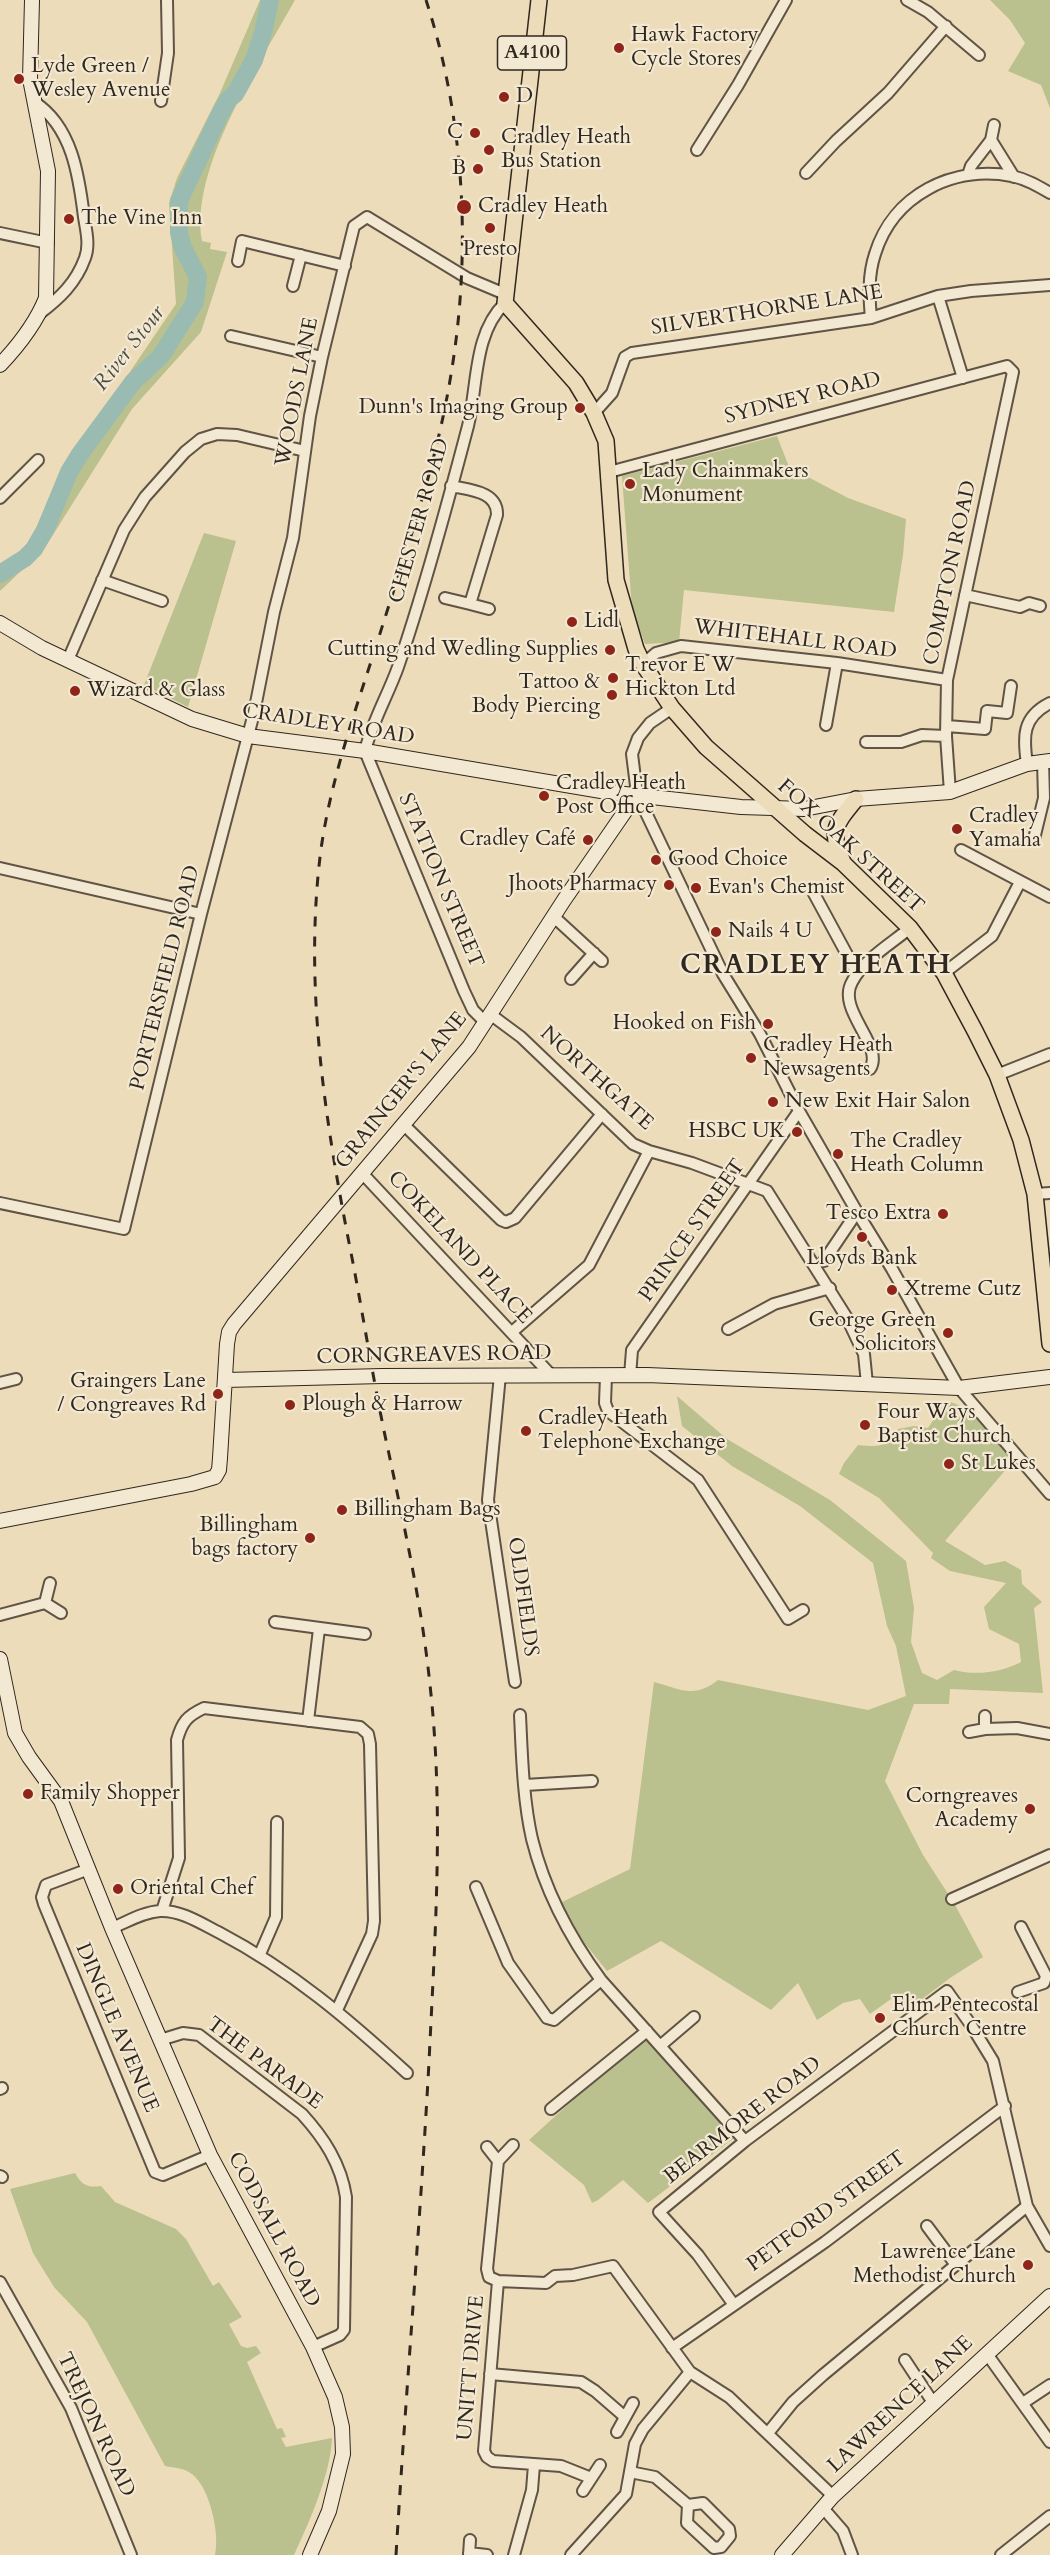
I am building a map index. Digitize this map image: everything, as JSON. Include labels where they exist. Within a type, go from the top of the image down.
[{"type":"main road","name":"A4100","points":[[505,298],[539,0]]},
{"type":"main road","name":"FOX OAK STREET","points":[[505,298],[576,383],[594,413],[606,441],[616,580],[636,649],[643,664],[672,708],[706,747],[776,809],[843,863],[910,928],[944,973],[998,1075],[1042,1193],[1050,1344]]},
{"type":"main road","points":[[843,863],[834,842],[834,832],[839,821],[856,799]]},
{"type":"street","points":[[0,365],[12,353],[39,315],[46,298],[48,171],[30,79],[32,0]]},
{"type":"street","points":[[161,101],[168,53],[167,0]]},
{"type":"street","points":[[697,150],[738,85],[786,0]]},
{"type":"street","points":[[907,0],[946,26],[979,55]]},
{"type":"street","points":[[806,173],[836,141],[888,93],[946,26]]},
{"type":"street","points":[[34,102],[56,121],[69,146],[79,179],[88,241],[86,255],[78,276],[62,297],[39,315]]},
{"type":"street","points":[[968,175],[971,166],[991,140],[994,125]]},
{"type":"street","points":[[991,140],[1014,177]]},
{"type":"street","points":[[871,318],[871,272],[874,255],[890,222],[920,192],[933,185],[968,175],[987,173],[1014,177],[1050,193]]},
{"type":"street","name":"WOODS LANE","points":[[248,736],[274,612],[293,538],[305,451],[322,357],[354,226],[367,217],[467,278],[505,298]]},
{"type":"street","points":[[0,233],[48,243]]},
{"type":"street","points":[[238,261],[243,242],[345,266]]},
{"type":"street","points":[[293,286],[301,255]]},
{"type":"street","name":"SILVERTHORNE LANE","points":[[594,413],[612,393],[626,357],[632,353],[871,318],[938,296],[1050,285]]},
{"type":"street","points":[[938,296],[963,378]]},
{"type":"street","name":"CHESTER ROAD","points":[[365,751],[397,668],[451,486],[468,423],[485,330],[505,298]]},
{"type":"street","points":[[231,336],[322,357]]},
{"type":"street","name":"SYDNEY ROAD","points":[[609,472],[1007,366]]},
{"type":"street","name":"COMPTON ROAD","points":[[950,792],[946,731],[947,680],[1013,372],[1007,366]]},
{"type":"street","points":[[68,660],[124,530],[145,497],[185,452],[201,439],[217,434],[237,435],[305,451]]},
{"type":"street","points":[[0,498],[38,460]]},
{"type":"street","points":[[451,486],[483,494],[494,501],[497,508],[471,604]]},
{"type":"street","points":[[102,580],[162,601]]},
{"type":"street","points":[[966,595],[1020,607],[1029,603],[1040,606]]},
{"type":"street","points":[[445,598],[489,609]]},
{"type":"street","name":"CRADLEY ROAD","points":[[0,622],[42,648],[192,719],[248,736],[365,751],[607,792],[776,809],[811,809],[856,799],[950,792],[1027,764],[1047,761]]},
{"type":"street","name":"WHITEHALL ROAD","points":[[643,664],[656,652],[681,646],[837,663],[947,680]]},
{"type":"street","points":[[826,725],[837,663]]},
{"type":"street","points":[[866,742],[901,742],[922,735],[946,731],[984,735],[987,711],[1007,713],[1011,686]]},
{"type":"street","points":[[1027,764],[1023,741],[1028,725],[1036,711],[1050,704]]},
{"type":"street","points":[[672,708],[650,723],[638,738],[632,754],[637,794],[723,974],[760,1034],[799,1111],[959,1388],[1048,1488]]},
{"type":"street","name":"PORTERSFIELD ROAD","points":[[0,1203],[124,1229],[201,914],[248,736]]},
{"type":"street","name":"STATION STREET","points":[[365,751],[464,991],[473,1010],[488,1018]]},
{"type":"street","points":[[1034,839],[1044,798],[1047,761]]},
{"type":"street","name":"GRAINGER'S LANE","points":[[226,1380],[227,1344],[229,1332],[234,1324],[469,1047],[553,916],[637,794]]},
{"type":"street","points":[[961,850],[1050,897]]},
{"type":"street","points":[[0,868],[201,914]]},
{"type":"street","points":[[944,973],[992,936],[1020,882]]},
{"type":"street","points":[[812,890],[857,973]]},
{"type":"street","points":[[553,916],[598,957],[571,979]]},
{"type":"street","points":[[870,1069],[874,1057],[848,1000],[850,984],[857,973],[910,928]]},
{"type":"street","name":"NORTHGATE","points":[[488,1018],[521,1037],[633,1144],[767,1191],[830,1288],[864,1354],[867,1384]]},
{"type":"street","points":[[998,1075],[1050,1054]]},
{"type":"street","name":"PRINCE STREET","points":[[630,1376],[632,1350],[749,1186],[799,1111]]},
{"type":"street","points":[[403,1124],[501,1220],[506,1222],[515,1218],[602,1114]]},
{"type":"street","points":[[512,1332],[589,1265],[649,1151]]},
{"type":"street","name":"COKELAND PLACE","points":[[362,1173],[551,1376]]},
{"type":"street","points":[[824,1261],[857,1212]]},
{"type":"street","points":[[728,1329],[774,1304],[830,1288]]},
{"type":"street","name":"CORNGREAVES ROAD","points":[[226,1380],[500,1375],[630,1376],[959,1388],[1050,1377]]},
{"type":"street","name":"OLDFIELDS","points":[[500,1375],[488,1500],[515,1682]]},
{"type":"street","points":[[606,1376],[608,1411],[698,1480],[789,1619],[802,1610]]},
{"type":"street","points":[[0,1383],[16,1379]]},
{"type":"street","points":[[0,1521],[191,1484],[215,1477],[219,1470],[226,1380]]},
{"type":"street","points":[[45,1603],[50,1583]]},
{"type":"street","points":[[0,1615],[45,1603],[61,1613]]},
{"type":"street","points":[[275,1622],[365,1634]]},
{"type":"street","points":[[308,1721],[319,1629]]},
{"type":"street","name":"CODSALL ROAD","points":[[0,1659],[15,1733],[61,1802],[112,1928],[210,2155],[313,2348],[335,2397],[344,2442],[338,2481],[329,2511],[310,2555]]},
{"type":"street","points":[[162,1911],[179,1858],[177,1740],[181,1725],[188,1716],[204,1708],[360,1727],[369,1737],[374,1921],[372,1934],[337,2010]]},
{"type":"street","points":[[520,1715],[525,1785],[533,1841],[555,1905],[580,1952],[601,1980],[745,2141]]},
{"type":"street","points":[[985,1716],[985,1729]]},
{"type":"street","points":[[969,1732],[1017,1728],[1050,1734]]},
{"type":"street","points":[[525,1785],[592,1781]]},
{"type":"street","points":[[260,1954],[276,1917],[277,1822]]},
{"type":"street","points":[[952,1899],[1050,1856]]},
{"type":"street","name":"DINGLE AVENUE","points":[[89,1869],[46,1885],[42,1897],[155,2172],[163,2175],[210,2155]]},
{"type":"street","points":[[476,1887],[508,1963],[547,2018],[554,2020],[601,1980]]},
{"type":"street","points":[[112,1928],[146,1913],[162,1911],[196,1920],[260,1954],[337,2010],[407,2073]]},
{"type":"street","points":[[1018,1992],[1044,1983],[1046,1976],[1045,1962],[1021,1927]]},
{"type":"street","name":"BEARMORE ROAD","points":[[734,2305],[698,2255],[659,2212],[745,2141],[947,1991],[993,2061],[1005,2106]]},
{"type":"street","points":[[660,2046],[694,2017]]},
{"type":"street","points":[[551,2109],[647,2031]]},
{"type":"street","name":"THE PARADE","points":[[160,2040],[183,2033],[193,2032],[199,2035],[302,2114],[315,2128],[334,2158],[344,2182],[346,2197],[344,2330],[340,2335],[313,2348]]},
{"type":"street","points":[[1005,2106],[1027,2206],[1050,2246]]},
{"type":"street","name":"PETFORD STREET","points":[[672,2348],[825,2242],[1005,2106]]},
{"type":"street","points":[[513,2145],[498,2161],[487,2269],[489,2277],[498,2281],[546,2283],[555,2276],[573,2275],[613,2266],[690,2372],[729,2397],[833,2496]]},
{"type":"street","points":[[487,2147],[498,2161]]},
{"type":"street","points":[[768,2433],[793,2402],[823,2375],[1027,2206]]},
{"type":"street","points":[[927,2226],[956,2265]]},
{"type":"street","name":"UNITT DRIVE","points":[[498,2281],[484,2451],[493,2461],[561,2466],[591,2478]]},
{"type":"street","name":"TREJON ROAD","points":[[0,2282],[71,2408],[131,2555]]},
{"type":"street","name":"LAWRENCE LANE","points":[[782,2555],[833,2496],[1050,2296]]},
{"type":"street","points":[[987,2355],[1050,2442]]},
{"type":"street","points":[[905,2360],[934,2404]]},
{"type":"street","points":[[571,2555],[626,2494],[632,2452],[643,2429],[690,2372]]},
{"type":"street","points":[[490,2374],[580,2382],[595,2391],[625,2417]]},
{"type":"street","points":[[1023,2403],[1050,2385]]},
{"type":"street","points":[[616,2432],[633,2403]]},
{"type":"street","points":[[514,2555],[532,2490],[534,2465]]},
{"type":"street","points":[[583,2491],[600,2465]]},
{"type":"street","points":[[630,2472],[655,2477],[688,2505],[703,2503],[729,2529],[730,2536],[721,2547],[714,2548],[687,2523],[688,2505]]},
{"type":"street","points":[[823,2508],[843,2531],[852,2555]]},
{"type":"street","points":[[1001,2555],[1050,2516]]},
{"type":"street","points":[[470,2540],[469,2554],[487,2555]]},
{"type":"green space","points":[[260,0],[295,0],[230,117],[206,182],[201,213],[202,241],[211,243],[210,249],[227,252],[201,332],[132,409],[44,549],[0,591],[0,566],[32,543],[57,484],[76,451],[176,304],[169,203],[177,178],[220,93]]},
{"type":"green space","points":[[990,0],[1050,0],[1050,108],[1041,85],[1008,71],[1025,43],[1010,20]]},
{"type":"green space","points":[[777,436],[789,467],[848,498],[906,519],[894,612],[684,590],[679,642],[645,644],[632,609],[622,476]]},
{"type":"green space","points":[[204,533],[236,541],[188,707],[144,685]]},
{"type":"green space","points":[[677,1396],[727,1439],[830,1500],[906,1561],[914,1608],[911,1642],[922,1673],[937,1680],[954,1670],[972,1673],[989,1672],[1021,1662],[1019,1644],[989,1629],[984,1607],[1006,1583],[950,1571],[931,1558],[933,1553],[879,1498],[839,1474],[844,1463],[858,1445],[881,1445],[889,1440],[898,1429],[914,1426],[928,1428],[946,1401],[967,1410],[976,1417],[1014,1460],[945,1541],[985,1565],[1005,1561],[1021,1570],[1022,1584],[1042,1602],[1034,1608],[1043,1693],[950,1689],[949,1704],[914,1704],[885,1781],[923,1855],[954,1903],[983,1957],[909,2009],[898,1994],[870,2014],[860,1999],[843,2003],[817,2020],[798,1983],[771,2010],[661,1941],[607,1971],[583,1941],[560,1903],[630,1869],[654,1682],[694,1691],[718,1680],[868,1710],[906,1696],[896,1646],[887,1626],[873,1563],[800,1506],[732,1466],[682,1426]]},
{"type":"green space","points":[[645,2039],[734,2138],[648,2203],[623,2180],[592,2203],[584,2185],[529,2140],[639,2040]]},
{"type":"green space","points":[[75,2173],[85,2185],[101,2186],[115,2202],[176,2229],[186,2239],[213,2286],[219,2282],[242,2317],[229,2324],[241,2346],[247,2348],[256,2346],[261,2353],[247,2362],[277,2429],[282,2428],[286,2437],[281,2438],[286,2447],[332,2438],[328,2467],[294,2555],[215,2555],[215,2524],[204,2490],[189,2472],[165,2466],[87,2322],[54,2287],[33,2253],[10,2189]]},
{"type":"waterway","name":"River Stour","points":[[0,574],[25,558],[34,549],[45,530],[69,472],[80,454],[133,382],[161,356],[195,302],[198,277],[183,248],[179,233],[179,201],[221,112],[235,94],[254,60],[270,0]]},
{"type":"railway","points":[[396,2555],[434,1968],[437,1779],[427,1656],[418,1598],[379,1406],[326,1109],[316,1005],[315,953],[316,901],[321,849],[332,792],[429,476],[449,386],[456,338],[461,289],[462,240],[457,143],[450,94],[426,0]]},
{"type":"place","name":"Hawk Factory Cycle Stores","points":[[619,48]]},
{"type":"place","name":"Lyde Green / Wesley Avenue","points":[[19,79]]},
{"type":"place","name":"D","points":[[504,97]]},
{"type":"place","name":"C","points":[[475,133]]},
{"type":"place","name":"Cradley Heath Bus Station","points":[[489,150]]},
{"type":"place","name":"B","points":[[478,169]]},
{"type":"place","name":"Cradley Heath","points":[[464,207]]},
{"type":"place","name":"The Vine Inn","points":[[69,219]]},
{"type":"place","name":"Presto","points":[[490,228]]},
{"type":"place","name":"Dunn's Imaging Group","points":[[580,408]]},
{"type":"place","name":"Lady Chainmakers Monument","points":[[630,484]]},
{"type":"place","name":"Lidl","points":[[572,622]]},
{"type":"place","name":"Cutting and Wedling Supplies","points":[[610,650]]},
{"type":"place","name":"Trevor E W Hickton Ltd","points":[[613,678]]},
{"type":"place","name":"Wizard & Glass","points":[[75,691]]},
{"type":"place","name":"Tattoo & Body Piercing","points":[[612,695]]},
{"type":"place","name":"Cradley Heath Post Office","points":[[544,796]]},
{"type":"place","name":"Cradley Yamaha","points":[[957,829]]},
{"type":"place","name":"Cradley Café","points":[[588,840]]},
{"type":"place","name":"Good Choice","points":[[656,860]]},
{"type":"place","name":"Jhoots Pharmacy","points":[[669,885]]},
{"type":"place","name":"Evan's Chemist","points":[[696,888]]},
{"type":"place","name":"Nails 4 U","points":[[716,932]]},
{"type":"place","name":"Hooked on Fish","points":[[768,1024]]},
{"type":"place","name":"Cradley Heath Newsagents","points":[[751,1058]]},
{"type":"place","name":"New Exit Hair Salon","points":[[773,1102]]},
{"type":"place","name":"HSBC UK","points":[[797,1132]]},
{"type":"place","name":"The Cradley Heath Column","points":[[838,1154]]},
{"type":"place","name":"Tesco Extra","points":[[943,1214]]},
{"type":"place","name":"Lloyds Bank","points":[[862,1237]]},
{"type":"place","name":"Xtreme Cutz","points":[[892,1290]]},
{"type":"place","name":"George Green Solicitors","points":[[948,1333]]},
{"type":"place","name":"Graingers Lane / Congreaves Rd","points":[[218,1394]]},
{"type":"place","name":"Plough & Harrow","points":[[290,1405]]},
{"type":"place","name":"Four Ways Baptist Church","points":[[865,1425]]},
{"type":"place","name":"Cradley Heath Telephone Exchange","points":[[526,1431]]},
{"type":"place","name":"St Lukes","points":[[949,1464]]},
{"type":"place","name":"Billingham Bags","points":[[342,1510]]},
{"type":"place","name":"Billingham bags factory","points":[[310,1538]]},
{"type":"place","name":"Family Shopper","points":[[28,1794]]},
{"type":"place","name":"Corngreaves Academy","points":[[1030,1809]]},
{"type":"place","name":"Oriental Chef","points":[[118,1889]]},
{"type":"place","name":"Elim Pentecostal Church Centre","points":[[880,2018]]},
{"type":"place","name":"Lawrence Lane Methodist Church","points":[[1028,2265]]},
{"type":"district","name":"CRADLEY HEATH","points":[[816,967]]}]
